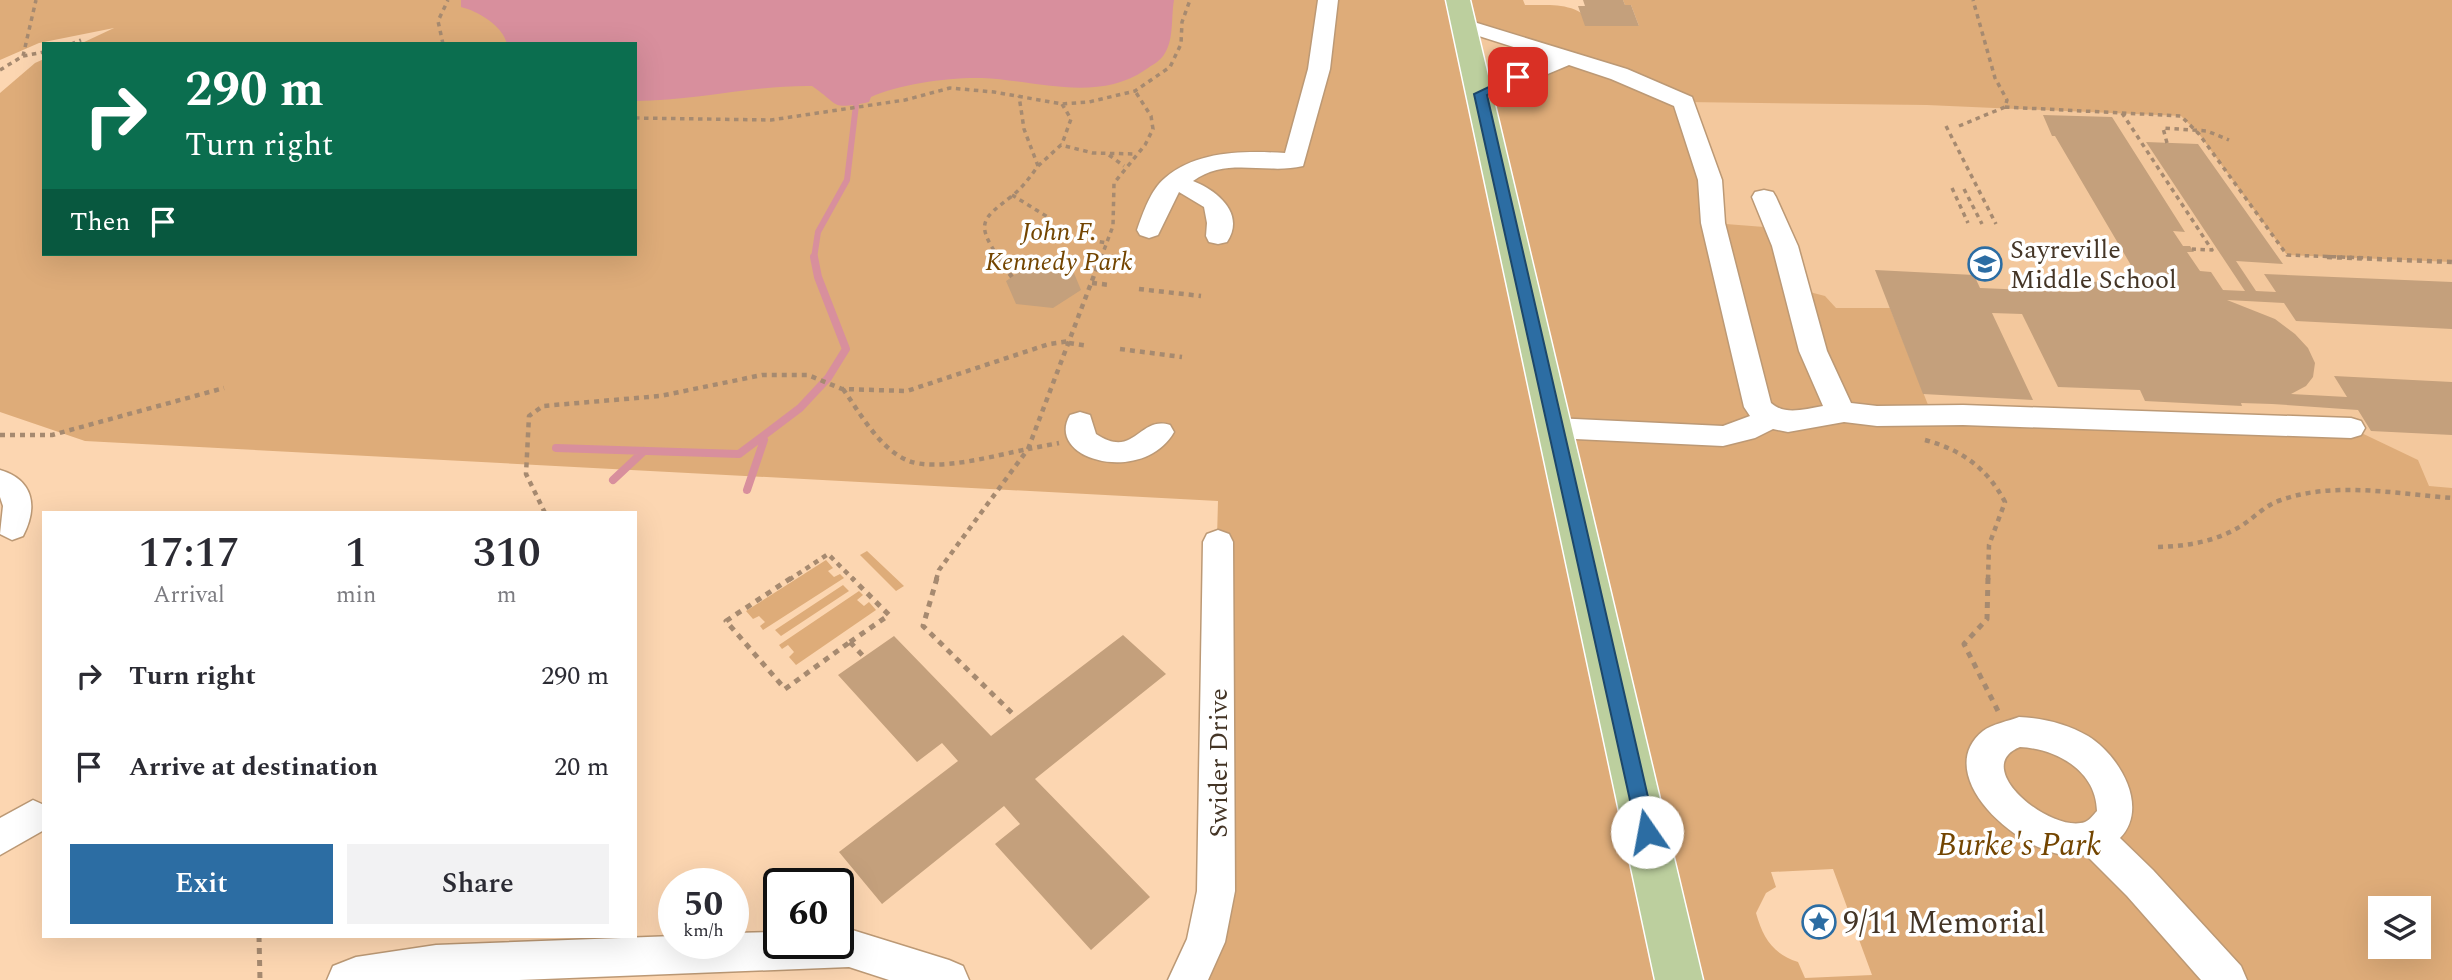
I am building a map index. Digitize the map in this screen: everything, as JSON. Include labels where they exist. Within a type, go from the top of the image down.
[{"type":"main road","points":[[1461,13],[1679,980]]},
{"type":"street","points":[[1149,230],[1156,207],[1174,182],[1193,170],[1222,161],[1295,161],[1320,69],[1328,0]]},
{"type":"street","points":[[1461,13],[1567,58],[1619,75],[1684,102],[1710,180],[1713,223],[1758,407],[1770,418],[1788,422],[1843,412],[1877,416],[1963,415],[2351,428]]},
{"type":"street","points":[[1480,94],[1567,58]]},
{"type":"street","points":[[1174,182],[1213,200],[1222,218],[1218,236]]},
{"type":"street","points":[[1764,197],[1785,246],[1813,351],[1838,408],[1843,412]]},
{"type":"street","points":[[1554,428],[1723,436],[1745,431],[1770,418]]},
{"type":"street","points":[[0,481],[16,494],[18,506],[12,527]]},
{"type":"street","name":"Swider Drive","points":[[1188,980],[1206,942],[1216,891],[1218,542]]},
{"type":"street","points":[[2038,733],[2059,738],[2078,749],[2095,764],[2108,780],[2115,798],[2114,815],[2108,827],[2093,837],[2074,840],[2052,837],[2030,827],[2010,813],[1995,796],[1987,778],[1986,760],[1991,746],[2002,735],[2038,733]]},
{"type":"street","points":[[0,838],[33,817]]},
{"type":"street","points":[[2093,837],[2140,883],[2227,980]]},
{"type":"street","points":[[347,980],[356,976],[436,964],[849,948],[950,980]]},
{"type":"lane","points":[[1081,431],[1096,450],[1113,455],[1149,445],[1160,432]]},
{"type":"path","points":[[23,56],[27,35],[37,14],[36,0]]},
{"type":"path","points":[[442,42],[437,24],[439,13],[448,0]]},
{"type":"path","points":[[637,118],[771,120],[868,107],[905,100],[939,89],[977,90],[1062,104],[1089,102],[1135,91],[1170,67],[1181,44],[1182,22],[1190,0]]},
{"type":"path","points":[[1973,0],[1995,78],[2007,100],[2005,107]]},
{"type":"path","points":[[76,42],[81,40]]},
{"type":"path","points":[[0,70],[23,56],[42,51]]},
{"type":"path","points":[[1016,717],[923,626],[939,570],[1028,449],[1107,243],[1114,221],[1112,186],[1124,166],[1148,141],[1153,130],[1152,118],[1135,91]]},
{"type":"path","points":[[1019,96],[1024,129],[1038,166]]},
{"type":"path","points":[[1012,277],[990,247],[983,226],[987,215],[996,205],[1033,177],[1038,166],[1061,145],[1071,119],[1062,104]]},
{"type":"path","points":[[1959,126],[2005,107],[2181,116],[2195,129],[2287,255],[2452,262]]},
{"type":"path","points":[[2122,113],[2212,250],[2192,249]]},
{"type":"path","points":[[1946,126],[1996,224]]},
{"type":"path","points":[[2167,143],[2162,128],[2207,131],[2229,141]]},
{"type":"path","points":[[1061,145],[1084,152],[1136,154]]},
{"type":"path","points":[[1108,154],[1124,166]]},
{"type":"path","points":[[1952,188],[1968,223]]},
{"type":"path","points":[[1964,189],[1982,224]]},
{"type":"path","points":[[1012,195],[1051,219]]},
{"type":"path","points":[[1082,239],[1107,243]]},
{"type":"path","points":[[1092,283],[1110,285]]},
{"type":"path","points":[[1139,289],[1200,296]]},
{"type":"path","points":[[544,511],[526,474],[529,416],[543,405],[660,396],[762,375],[808,376],[842,388],[907,391],[1049,344],[1069,342],[1088,346]]},
{"type":"path","points":[[1119,349],[1182,357]]},
{"type":"path","points":[[0,435],[52,435],[224,388]]},
{"type":"path","points":[[842,388],[878,437],[910,461],[960,461],[1028,449],[1081,431]]},
{"type":"path","points":[[1923,439],[1972,457],[1996,482],[2005,502],[1989,545],[1987,619],[1964,644],[1998,713],[2002,735]]},
{"type":"path","points":[[2158,547],[2183,547],[2224,535],[2243,525],[2268,504],[2303,495],[2353,493],[2452,498]]},
{"type":"path","points":[[828,554],[889,615],[850,642],[785,689],[726,621],[828,554]]},
{"type":"path","points":[[850,642],[864,657]]},
{"type":"path","points":[[257,979],[259,938]]},
{"type":"shaded area","points":[[461,0],[1174,0],[1171,34],[1165,53],[1156,63],[1126,80],[1086,88],[982,78],[955,79],[896,88],[871,97],[869,102],[848,106],[832,102],[812,86],[637,101],[637,42],[506,42],[495,25],[475,12],[461,7]]},
{"type":"shaded area","name":"Sayreville Middle School","points":[[2452,0],[2452,490],[1561,458],[1462,18],[1674,64]]},
{"type":"green space","points":[[0,0],[1523,0],[1525,5],[1555,5],[1573,9],[1595,26],[1639,26],[1631,5],[1625,5],[1623,0],[2452,0],[2452,262],[2287,255],[2199,134],[2181,116],[1927,105],[1685,102],[1713,223],[1777,228],[1798,289],[1825,296],[1836,308],[1890,308],[1932,415],[2351,428],[2418,460],[2429,486],[2452,488],[2452,980],[1188,980],[1206,942],[1218,501],[85,441],[0,412],[0,93],[42,60],[42,256],[637,256],[637,42],[84,42],[114,28],[42,42],[0,60]],"holes":[[[1464,25],[1566,59],[1480,93]],[[1833,869],[1872,975],[1805,978],[1798,962],[1789,959],[1770,944],[1756,913],[1766,893],[1776,887],[1771,872]]]},
{"type":"green space","points":[[867,551],[904,586],[896,591],[860,555]]},
{"type":"green space","points":[[826,560],[833,568],[828,571],[834,577],[840,574],[844,578],[763,630],[760,626],[765,622],[759,616],[753,619],[746,611]]},
{"type":"green space","points":[[843,585],[849,591],[781,636],[775,630]]},
{"type":"green space","points":[[859,591],[863,595],[857,600],[864,606],[869,602],[876,610],[796,665],[789,657],[794,652],[788,645],[782,649],[779,645]]},
{"type":"building","points":[[1583,0],[1623,0],[1625,5],[1631,5],[1639,26],[1585,26],[1578,6],[1585,6]]},
{"type":"building","points":[[2043,115],[2112,117],[2185,232],[2173,231],[2183,246],[2190,246],[2194,252],[2187,252],[2200,271],[2211,272],[2223,290],[2245,291],[2146,142],[2198,144],[2283,264],[2236,261],[2256,291],[2276,292],[2264,274],[2452,282],[2452,329],[2296,321],[2284,303],[2227,300],[2275,319],[2308,348],[2315,363],[2313,377],[2306,386],[2291,394],[2347,397],[2334,376],[2452,382],[2452,435],[2371,431],[2358,410],[2272,404],[2241,403],[2242,406],[2145,401],[2140,390],[2058,387],[2022,314],[1992,313],[2033,400],[1923,394],[1875,270],[1974,275],[1980,288],[2074,292],[2085,291],[2080,281],[2142,284],[2055,136],[2052,136]]},
{"type":"building","points":[[1032,263],[1071,266],[1081,290],[1053,308],[1016,304],[1006,281]]},
{"type":"building","points":[[1123,635],[1166,674],[1035,779],[1150,897],[1091,950],[995,844],[1020,824],[1004,806],[882,904],[839,852],[958,761],[942,743],[917,762],[838,675],[894,636],[991,736]]},
{"type":"waterway","points":[[814,257],[818,232],[847,180],[856,105]]},
{"type":"waterway","points":[[556,448],[739,454],[800,408],[828,378],[846,349],[818,277],[814,257]]},
{"type":"waterway","points":[[747,490],[764,440]]},
{"type":"waterway","points":[[613,480],[644,451]]},
{"type":"place","name":"Sayreville Middle School","points":[[1985,264]]},
{"type":"place","name":"9/11 Memorial","points":[[1819,922]]},
{"type":"route","points":[[1518,77],[1480,94],[1647,832]]},
{"type":"park label","name":"John F. Kennedy Park","points":[[1059,246]]},
{"type":"park label","name":"Burke's Park","points":[[2019,844]]}]
